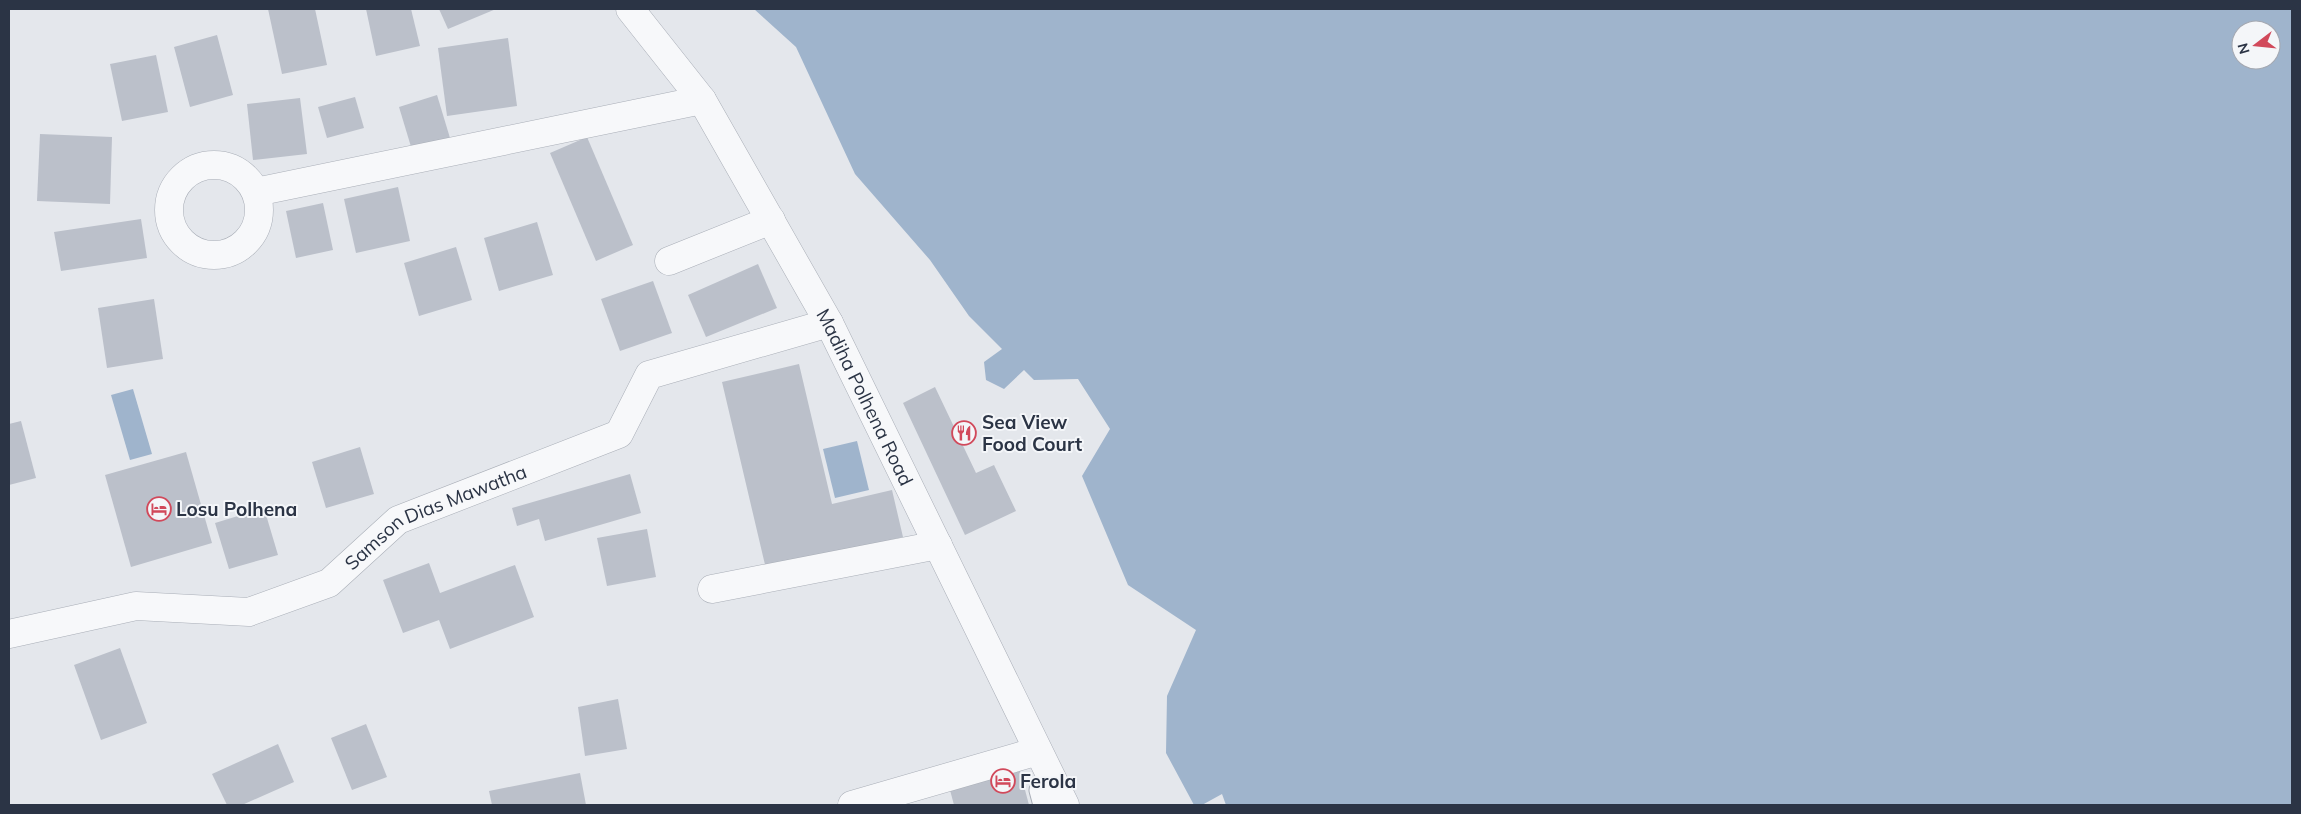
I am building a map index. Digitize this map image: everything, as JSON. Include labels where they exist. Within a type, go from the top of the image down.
[{"type":"street","name":"Madiha Polhena Road","points":[[630,9],[702,100],[829,324],[1038,751],[1055,799]]},
{"type":"street","points":[[256,192],[702,100]]},
{"type":"street","points":[[670,261],[770,220]]},
{"type":"street","name":"Samson Dias Mawatha","points":[[9,634],[136,606],[249,612],[329,583],[398,520],[619,434],[648,375],[829,324]]},
{"type":"street","points":[[712,589],[938,545]]},
{"type":"street","points":[[852,805],[1038,751]]},
{"type":"water","points":[[754,9],[2292,9],[2292,805],[1226,805],[1222,794],[1202,805],[1194,805],[1166,753],[1167,696],[1196,630],[1128,585],[1082,476],[1110,429],[1078,379],[1034,380],[1024,370],[1004,389],[986,380],[984,362],[1002,349],[969,316],[930,260],[855,174],[796,47]]},
{"type":"water","points":[[133,389],[152,454],[130,460],[111,395]]},
{"type":"water","points":[[857,441],[869,490],[835,498],[823,449]]},
{"type":"building","points":[[268,9],[315,9],[327,65],[282,74]]},
{"type":"building","points":[[366,9],[411,9],[420,46],[376,56]]},
{"type":"building","points":[[439,9],[496,9],[448,29]]},
{"type":"building","points":[[217,35],[233,95],[190,107],[174,47]]},
{"type":"building","points":[[508,38],[517,106],[447,116],[438,48]]},
{"type":"building","points":[[156,55],[168,112],[122,121],[110,64]]},
{"type":"building","points":[[437,95],[450,138],[412,150],[399,107]]},
{"type":"building","points":[[355,97],[364,128],[327,138],[318,107]]},
{"type":"building","points":[[300,98],[307,154],[253,160],[247,104]]},
{"type":"building","points":[[40,134],[112,137],[110,204],[37,201]]},
{"type":"building","points":[[587,137],[633,245],[596,261],[550,153]]},
{"type":"building","points":[[398,187],[410,241],[356,253],[344,199]]},
{"type":"building","points":[[323,203],[333,250],[296,258],[286,211]]},
{"type":"building","points":[[141,219],[147,258],[61,271],[54,232]]},
{"type":"building","points":[[537,222],[553,275],[499,291],[484,238]]},
{"type":"building","points":[[456,247],[472,300],[419,316],[404,263]]},
{"type":"building","points":[[758,264],[777,308],[706,337],[688,295]]},
{"type":"building","points":[[653,281],[672,333],[620,351],[601,299]]},
{"type":"building","points":[[154,299],[163,359],[107,368],[98,308]]},
{"type":"building","points":[[799,364],[832,504],[892,490],[903,537],[766,569],[722,382]]},
{"type":"building","points":[[935,387],[976,473],[994,465],[1016,511],[965,535],[903,403]]},
{"type":"building","points":[[21,421],[36,478],[9,485],[9,424]]},
{"type":"building","points":[[360,447],[374,494],[326,508],[312,462]]},
{"type":"building","name":"Losu Polhena","points":[[186,452],[212,543],[131,567],[105,475]]},
{"type":"building","points":[[630,474],[641,513],[545,541],[539,519],[517,526],[512,508]]},
{"type":"building","points":[[264,508],[278,555],[229,569],[215,523]]},
{"type":"building","points":[[647,529],[656,577],[607,586],[597,538]]},
{"type":"building","points":[[429,563],[440,593],[515,565],[534,617],[450,649],[439,620],[403,633],[383,580]]},
{"type":"building","points":[[120,648],[147,723],[101,740],[74,665]]},
{"type":"building","points":[[618,699],[627,749],[585,756],[578,707]]},
{"type":"building","points":[[366,724],[387,777],[352,790],[331,738]]},
{"type":"building","points":[[278,744],[294,782],[242,805],[227,805],[212,774]]},
{"type":"building","name":"Ferola","points":[[1020,771],[1029,805],[954,805],[950,790]]},
{"type":"building","points":[[580,773],[586,805],[492,805],[489,791]]},
{"type":"place","name":"Sea View Food Court","points":[[964,433]]},
{"type":"place","name":"Losu Polhena","points":[[159,509]]},
{"type":"place","name":"Ferola","points":[[1003,781]]}]
